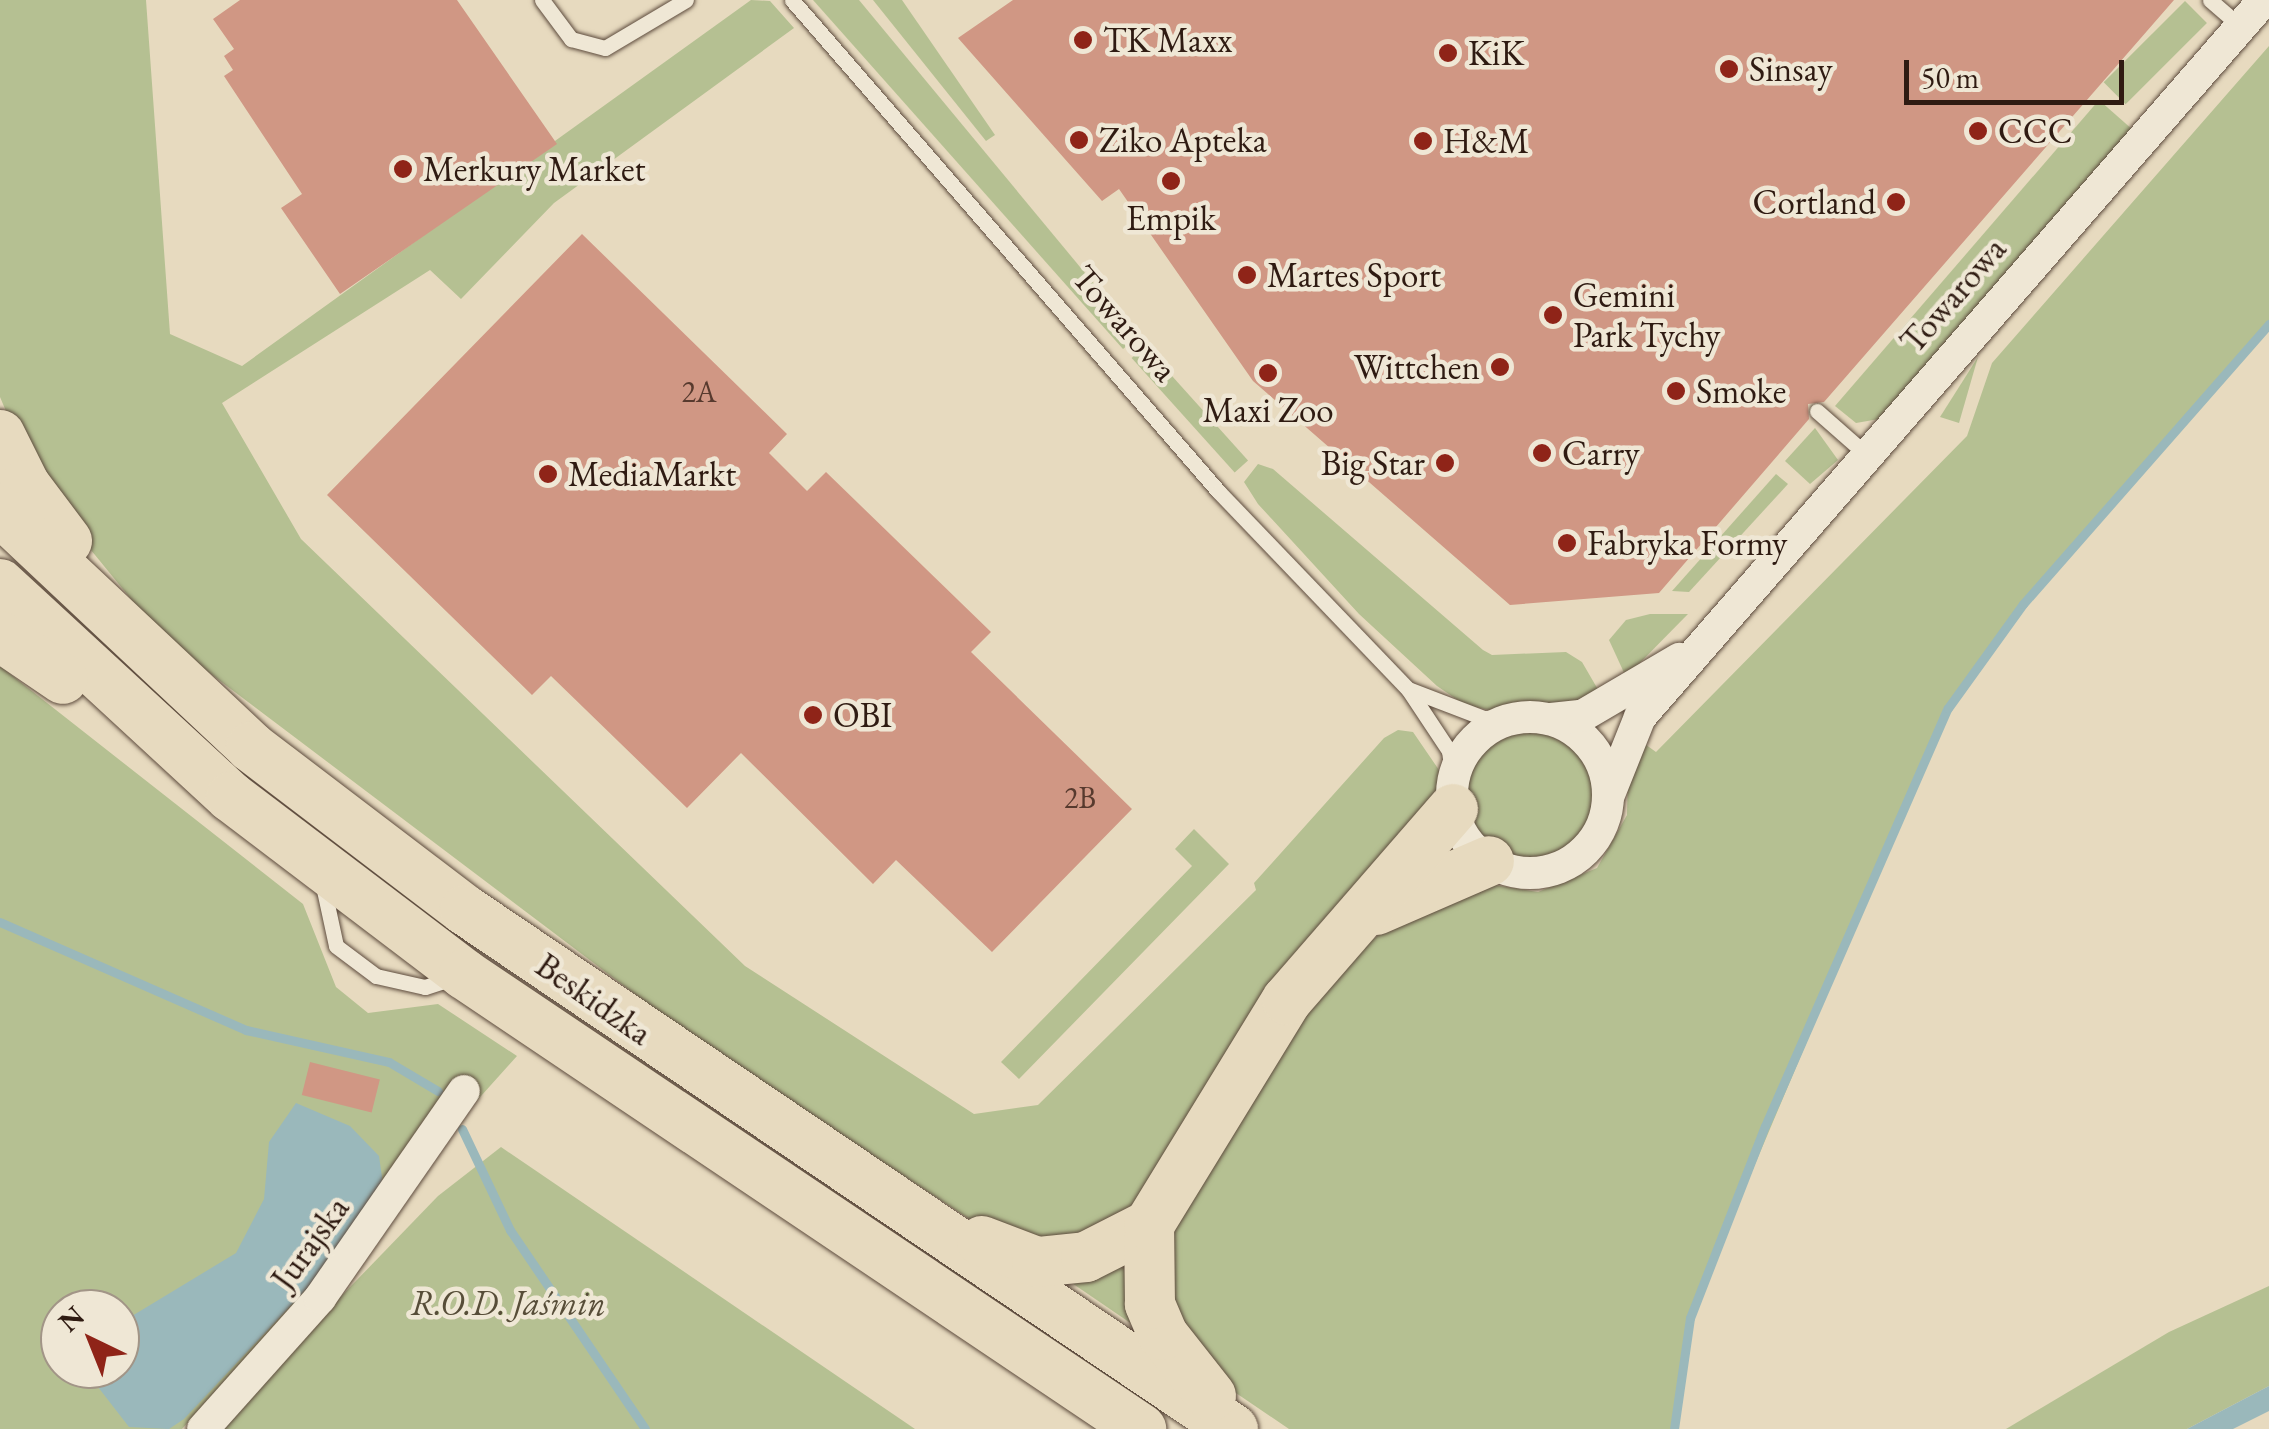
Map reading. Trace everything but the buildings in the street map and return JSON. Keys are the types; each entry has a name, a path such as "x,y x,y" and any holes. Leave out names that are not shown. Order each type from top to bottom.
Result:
{"main road":[{"path":"0,434 25,485 145,652"},
{"name":"Beskidzka","path":"0,510 145,652 251,747 465,910 1233,1429"},
{"name":"Beskidzka","path":"0,584 232,797 464,974 1141,1429"},
{"path":"0,636 232,797"},
{"path":"1241,1429 1163,1335 1150,1304 1150,1225 1268,1028 1358,919 1453,794"},
{"path":"1358,919 1490,861"},
{"path":"914,1217 1036,1262 1086,1257 1150,1225"}],"street":[{"name":"Towarowa","path":"1608,797 1634,726 2264,0"},
{"name":"Towarowa","path":"1539,718 1582,716 1704,644"},
{"path":"1539,718 1594,748 1608,797 1604,823 1571,862 1526,874 1490,861 1460,830 1453,794 1478,736 1539,718"},
{"name":"Jurajska","path":"203,1429 310,1312 464,1091"}],"lane":[{"path":"542,0 571,39 605,48 686,0"},
{"name":"Towarowa","path":"792,0 1219,492 1408,690 1449,751 1453,794"},
{"path":"2210,0 2240,26"},
{"path":"1816,411 1868,456"},
{"name":"Towarowa","path":"1408,690 1484,718 1539,718"}],"green space":[{"path":"0,0 146,0 170,334 242,366 751,0 770,1 794,28 554,203 461,299 430,270 222,403 301,539 745,966 974,1114 1038,1105 1256,890 1254,883 1384,738 1398,730 1413,732 1439,770 1438,801 1134,1217 1072,1251 980,1226 689,1035 162,637 37,484 0,397"},
{"path":"813,0 859,0 1138,337 1123,349"},
{"path":"873,0 902,0 995,135 986,141"},
{"path":"2185,1 2207,23 2126,104 2104,82"},
{"path":"2269,46 2269,320 2023,604 1948,708 1690,1318 1674,1429 1289,1429 1205,1372 1161,1291 1166,1240 1281,1035 1366,945 1413,908 1475,882 1538,892 1597,868 1627,815 1628,771 1642,742 1656,752 1967,436 1992,363"},
{"path":"2099,100 2133,130 1879,419 1856,423 1835,406"},
{"path":"1145,346 1248,460 1235,472 1132,358"},
{"path":"1978,357 1959,423 1940,417"},
{"path":"1815,428 1838,460 1810,484 1785,461"},
{"path":"1258,464 1273,469 1483,650 1492,655 1566,652 1582,662 1600,693 1567,706 1489,710 1465,705 1437,686 1359,614 1258,504 1244,482"},
{"path":"1776,474 1788,484 1689,592 1672,591"},
{"path":"1650,614 1688,614 1626,677 1609,640 1626,620"},
{"path":"0,666 303,904 336,987 368,1013 438,1004 517,1056 182,1429 0,1429"},
{"path":"1532,731 1557,736 1578,750 1592,771 1597,796 1592,821 1578,842 1557,856 1532,861 1507,856 1486,842 1472,821 1467,796 1472,771 1486,750 1507,736"},
{"path":"1194,829 1229,864 1019,1079 1001,1062 1192,866 1175,849"},
{"name":"R.O.D. Jaśmin","path":"501,1147 915,1429 213,1429 438,1196"},
{"path":"1138,1248 1145,1333 1066,1279"},
{"path":"2269,1286 2269,1386 2187,1429 2006,1429 2169,1332"}],"water":[{"path":"296,1103 350,1126 379,1156 383,1184 314,1281 184,1419 169,1429 129,1427 100,1389 140,1389 140,1311 236,1253 264,1199 269,1142"},
{"path":"2269,1386 2269,1411 2233,1429 2187,1429"}],"waterway":[{"path":"1674,1429 1690,1318 1765,1126 1948,708 2023,604 2269,324"},
{"path":"0,922 246,1030 389,1062 438,1091"},
{"path":"462,1129 510,1230 645,1429"}],"place":[{"name":"TK Maxx","path":"1083,40"},
{"name":"KiK","path":"1448,53"},
{"name":"Sinsay","path":"1729,69"},
{"name":"CCC","path":"1978,131"},
{"name":"Ziko Apteka","path":"1079,140"},
{"name":"H&M","path":"1423,141"},
{"name":"Merkury Market","path":"403,169"},
{"name":"Empik","path":"1171,181"},
{"name":"Cortland","path":"1896,202"},
{"name":"Martes Sport","path":"1247,275"},
{"name":"Gemini Park Tychy","path":"1553,315"},
{"name":"Wittchen","path":"1500,367"},
{"name":"Maxi Zoo","path":"1268,373"},
{"name":"Smoke","path":"1676,391"},
{"name":"Carry","path":"1542,453"},
{"name":"Big Star","path":"1445,463"},
{"name":"MediaMarkt","path":"548,474"},
{"name":"Fabryka Formy","path":"1567,543"},
{"name":"OBI","path":"813,715"}]}
